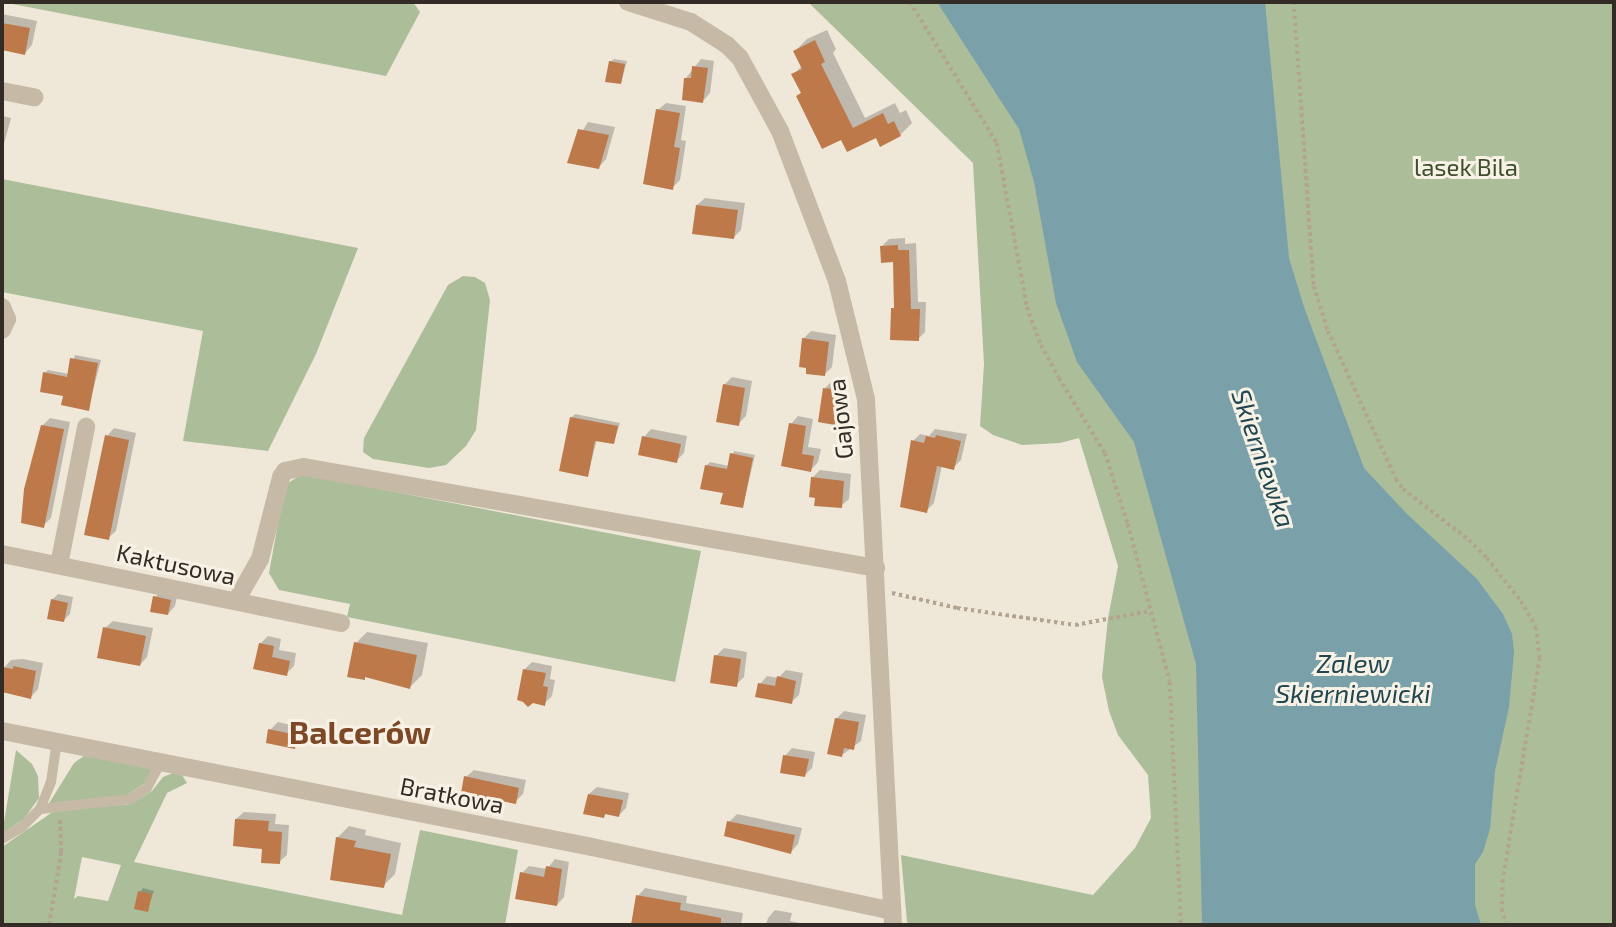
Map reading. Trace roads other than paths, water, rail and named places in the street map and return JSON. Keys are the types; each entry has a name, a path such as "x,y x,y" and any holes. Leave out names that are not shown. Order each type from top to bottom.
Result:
{"street":[{"name":"Gajowa","path":"628,2 691,22 727,45 740,58 780,131 837,281 864,386 876,568 892,918"},
{"path":"2,91 34,97"},
{"path":"2,307 7,319 2,330"},
{"path":"59,565 86,427"},
{"path":"236,601 260,559 281,477 293,467 876,568"},
{"name":"Kaktusowa","path":"2,554 341,623"},
{"name":"Bratkowa","path":"2,731 868,903 892,918"}],"lane":[{"path":"2,839 22,827 40,808 51,782 57,741"},
{"path":"40,808 117,803 138,796 154,779 161,762"}],"water":[{"name":"Zalew Skierniewicki","path":"937,2 1265,2 1289,258 1304,307 1364,468 1406,513 1476,578 1503,614 1512,634 1514,652 1509,707 1495,771 1490,829 1483,852 1475,864 1475,905 1481,925 1202,925 1196,664 1134,442 1077,362 1056,303 1034,182 1019,129"}],"district":[{"name":"Balcerów","path":"360,731"}],"park label":[{"name":"lasek Bila","path":"1466,167"}],"water label":[{"name":"Skierniewka","path":"1264,458"}]}
